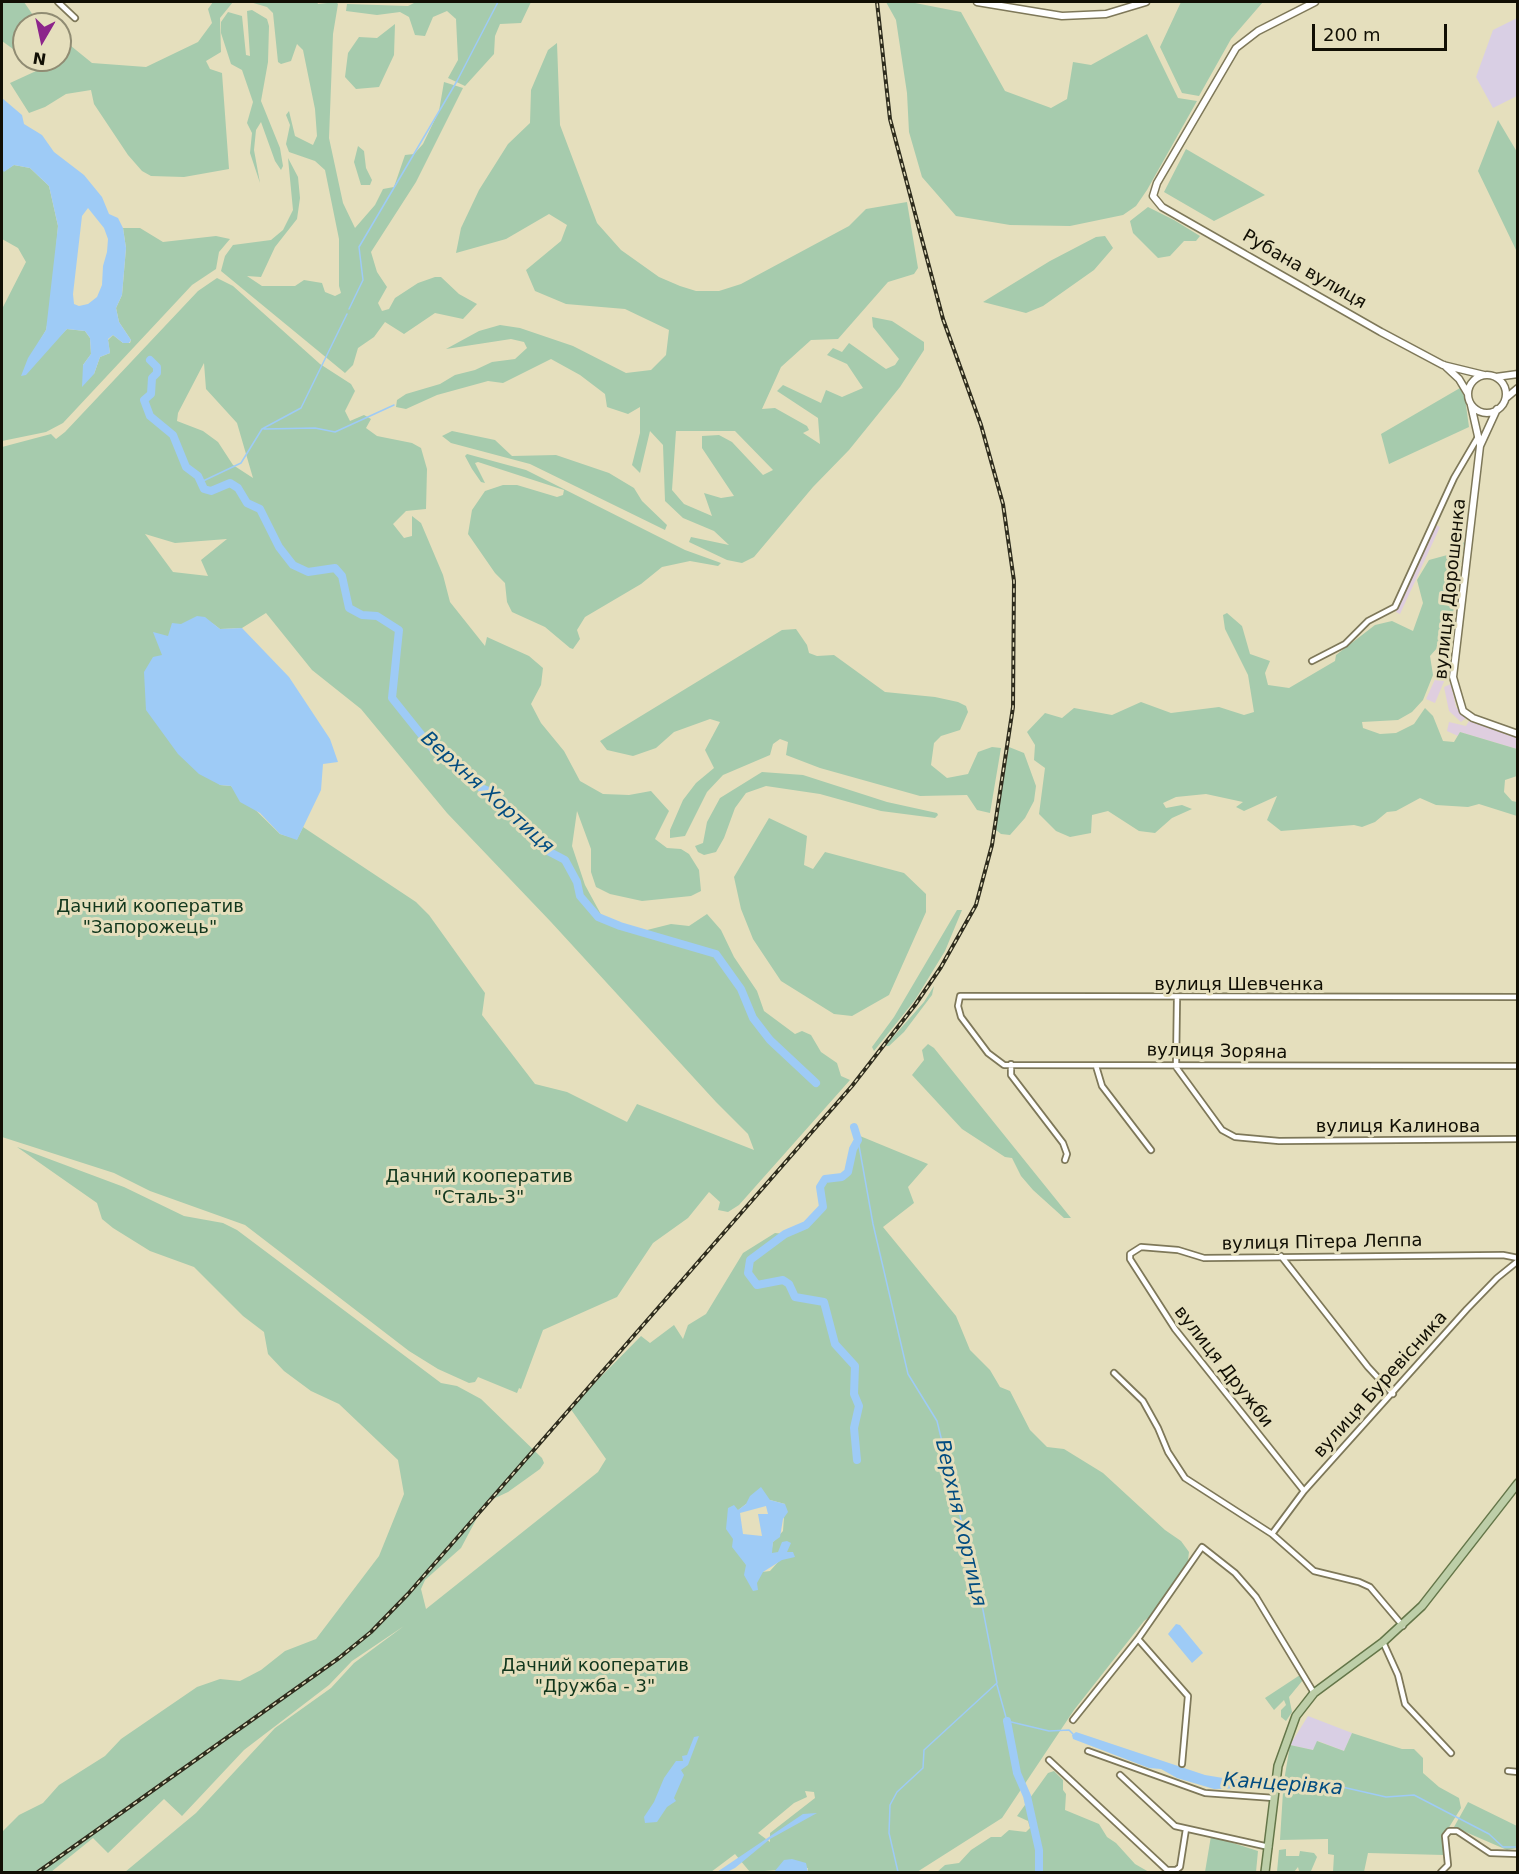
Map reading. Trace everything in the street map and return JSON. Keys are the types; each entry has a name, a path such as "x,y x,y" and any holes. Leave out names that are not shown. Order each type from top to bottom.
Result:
{"main road":[{"path":"1265,1872 1278,1766 1296,1716 1314,1693 1403,1626 1445,1579 1518,1484"}],"street":[{"path":"58,2 75,18"},
{"path":"977,2 1062,16 1106,14 1146,2"},
{"name":"Рубана вулиця","path":"1315,2 1258,31 1236,48 1157,183 1153,196 1162,207 1443,365 1459,379 1468,395"},
{"name":"Рубана вулиця","path":"1443,365 1484,375"},
{"path":"1518,374 1495,377 1484,375 1473,380 1468,395 1470,402 1482,412 1497,409 1518,388"},
{"path":"1495,377 1504,386 1505,399"},
{"name":"вулиця Дорошенка","path":"1470,402 1480,446"},
{"name":"вулиця Дорошенка","path":"1497,409 1480,446 1454,677 1463,711 1473,718 1518,734"},
{"path":"1311,662 1345,644 1368,621 1395,607 1454,478 1478,437"},
{"name":"вулиця Шевченка","path":"960,996 1518,997"},
{"name":"вулиця Зоряна","path":"960,996 958,1006 961,1017 997,1062 1011,1064 1518,1066"},
{"path":"1176,1064 1177,998"},
{"path":"1011,1064 1011,1075 1063,1143 1067,1154 1065,1160"},
{"name":"вулиця Калинова","path":"1176,1064 1178,1071 1222,1130 1245,1139 1279,1141 1518,1139"},
{"path":"1095,1066 1102,1086 1151,1150"},
{"name":"вулиця Пітера Леппа","path":"1130,1254 1141,1247 1178,1250 1204,1258 1503,1255 1518,1260"},
{"name":"вулиця Дружби","path":"1130,1254 1130,1259 1175,1329 1304,1491"},
{"path":"1281,1256 1368,1367 1393,1394"},
{"name":"вулиця Буревісника","path":"1272,1534 1304,1491 1467,1309 1518,1260"},
{"path":"1114,1373 1137,1394 1149,1410 1181,1474 1272,1534 1314,1571 1370,1587 1403,1626"},
{"path":"1073,1720 1138,1639 1202,1547 1235,1573 1256,1597 1314,1693"},
{"path":"1138,1639 1188,1696 1182,1764"},
{"path":"1383,1642 1398,1675 1405,1704 1451,1753"},
{"path":"1089,1751 1204,1793 1274,1798"},
{"path":"1049,1760 1162,1868 1170,1871 1180,1867 1186,1829"},
{"path":"1508,1771 1518,1772"},
{"path":"1120,1775 1171,1824 1269,1847"},
{"path":"1441,1872 1448,1865 1445,1836 1449,1831 1457,1831 1490,1853 1518,1854"}],"shaded area":[{"path":"1517,18 1517,96 1493,108 1476,77 1493,30"},
{"path":"1436,525 1440,527 1400,614 1396,612"},
{"path":"1439,655 1449,655 1448,672 1435,703 1426,699 1437,675"},
{"path":"1451,684 1456,707 1466,718 1461,722 1449,711 1444,687"},
{"path":"1469,721 1517,738 1517,749 1460,732 1458,736 1447,731 1449,722 1466,726"},
{"path":"1308,1716 1352,1733 1344,1751 1318,1741 1313,1750 1290,1745"}],"green space":[{"path":"2,2 24,2 31,12 12,12 12,48 2,41"},
{"path":"213,2 233,2 220,18 221,52 206,61 210,69 222,73 229,169 184,177 151,176 142,171 128,155 94,104 91,90 66,94 45,107 29,113 10,83 34,72 72,72 72,47 92,63 146,67 198,42 212,23 208,9"},
{"path":"250,2 317,2 318,4 336,2 338,4 333,34 329,138 343,203 355,228 375,205 383,189 394,187 405,155 414,154 423,144 439,111 444,82 463,88 416,182 371,252 377,272 387,287 378,303 382,311 389,309 395,298 418,283 435,277 441,277 459,294 477,304 463,319 435,313 404,334 385,322 374,337 358,348 353,365 345,373 221,271 225,256 233,245 271,240 283,230 293,210 288,158 298,177 300,198 297,219 275,247 261,277 247,276 262,286 295,286 304,280 322,283 325,292 335,296 341,293 339,239 325,170 315,161 289,152 286,144 290,125 286,115 289,111 295,136 313,145 317,136 315,109 303,50 297,44 291,61 281,64 278,62 273,13 267,7"},
{"path":"416,2 531,2 521,23 500,24 495,36 494,54 465,86 448,78 458,60 456,19 447,11 433,17 425,36 415,35 409,17 400,12 377,15 346,11 347,4 408,6"},
{"path":"886,2 910,2 961,12 1005,91 1051,108 1067,99 1073,62 1091,65 1147,34 1178,98 1197,101 1147,190 1136,206 1123,215 1070,226 1010,225 956,216 922,177 909,132 907,93 896,20"},
{"path":"1181,2 1263,2 1231,39 1199,96 1182,93 1160,47"},
{"path":"252,10 267,19 269,26 268,62 261,101 280,148 283,166 281,170 275,161 261,122 256,130 254,150 260,183 250,153 252,133 247,123 253,102 242,70 231,64 221,33 221,22 228,12 242,16 246,55 250,56 247,11"},
{"path":"395,24 394,55 379,87 356,89 345,77 348,53 359,37 377,38"},
{"path":"557,43 560,125 597,223 621,250 659,277 680,286 696,291 719,291 741,284 849,226 866,209 907,202 918,268 914,274 888,282 838,339 811,340 781,367 762,409 775,408 807,426 809,430 803,433 820,444 818,418 777,391 783,385 821,403 826,390 842,397 863,388 847,364 827,355 833,348 842,352 849,343 886,369 895,365 899,359 873,327 872,317 892,321 924,342 924,350 900,387 849,450 813,487 754,557 742,563 727,560 689,542 691,537 729,545 714,531 683,518 665,501 663,445 650,431 640,473 632,465 640,433 640,407 628,414 607,407 605,394 580,375 551,359 503,383 488,381 437,395 406,409 396,407 397,400 406,394 440,384 455,375 475,370 492,362 515,359 527,348 524,342 511,339 446,349 479,331 500,325 520,328 573,346 626,373 651,370 666,355 669,330 625,309 566,304 535,291 526,270 561,241 567,225 549,214 506,239 456,253 461,228 479,190 508,144 530,123 531,90 548,50","holes":["676,431 735,431 773,470 763,475 732,442 719,435 702,436 702,448 734,496 721,498 704,493 712,516 684,504 672,490"]},
{"path":"1498,120 1517,152 1517,252 1478,171"},
{"path":"358,146 364,151 366,168 372,180 370,185 361,185 354,162"},
{"path":"1186,149 1265,195 1214,221 1164,192"},
{"path":"14,165 30,168 49,186 58,226 51,307 46,330 38,344 53,342 67,329 85,331 90,338 91,354 83,365 94,374 100,357 110,353 108,340 113,335 123,343 130,343 131,340 119,322 116,308 122,295 126,248 123,228 140,228 163,242 216,236 230,239 219,252 216,269 192,285 63,423 46,432 2,441 2,309 26,262 18,248 2,239 2,169 4,171"},
{"path":"1148,207 1200,236 1196,241 1184,241 1170,256 1158,258 1133,233 1130,221"},
{"path":"1105,236 1113,248 1094,270 1043,306 1026,313 983,302 1050,261 1096,237"},
{"path":"217,278 233,286 320,364 351,384 355,391 345,411 350,421 364,415 371,419 366,428 377,436 412,443 421,448 427,469 426,509 406,511 393,524 404,538 412,536 412,516 421,523 443,575 450,602 485,646 487,637 529,656 543,668 541,685 531,704 541,723 564,751 580,781 603,794 629,795 651,791 669,811 655,839 667,848 681,849 689,854 699,870 701,891 691,896 642,901 610,894 596,887 591,872 591,849 577,811 572,846 585,885 604,920 631,930 643,931 671,924 689,926 707,914 721,930 734,957 757,991 764,1011 795,1034 802,1031 811,1035 821,1052 837,1063 841,1076 850,1080 739,1205 728,1212 718,1210 720,1202 709,1192 688,1218 653,1243 617,1297 543,1330 521,1389 519,1388 517,1393 478,1377 475,1382 469,1383 438,1369 409,1351 245,1225 150,1191 114,1173 2,1137 2,447 51,434 56,439 65,432 198,291","holes":["204,363 206,389 237,423 253,478 233,465 218,442 203,431 177,421 178,413","145,534 175,543 227,539 201,560 208,576 173,572","266,613 312,670 361,709 447,813 748,1134 754,1150 637,1104 627,1122 567,1092 535,1084 482,1015 485,993 429,915 416,902 303,827 297,839 280,834 231,786 220,785 162,655 212,623 220,629 242,628"]},
{"path":"1460,388 1465,398 1469,427 1389,464 1381,434"},
{"path":"452,431 495,440 512,456 556,455 609,473 634,488 642,501 667,525 665,530 530,464 451,443 442,436"},
{"path":"467,454 526,470 685,550 721,563 718,566 690,561 662,567 641,584 585,617 577,630 580,639 573,649 570,648 545,627 512,612 507,602 505,583 495,573 468,534 472,510 485,491 503,485 517,485 557,497 563,495 564,490 478,462 475,463 485,483 481,482 465,456"},
{"path":"1464,542 1451,626 1445,639 1430,656 1433,675 1423,700 1412,712 1398,720 1362,722 1363,728 1380,734 1396,733 1414,724 1425,708 1433,716 1443,741 1454,742 1460,732 1517,749 1517,776 1505,780 1504,792 1512,801 1517,802 1517,816 1479,804 1468,807 1436,805 1420,798 1396,811 1387,812 1375,822 1362,827 1354,825 1281,831 1267,820 1277,796 1244,811 1236,807 1243,802 1206,794 1176,797 1163,803 1166,808 1182,805 1192,809 1172,818 1155,833 1139,831 1108,811 1092,815 1091,833 1070,837 1056,831 1039,814 1045,768 1034,760 1035,745 1027,732 1045,713 1062,718 1074,708 1112,715 1141,702 1171,713 1219,707 1244,715 1254,712 1248,675 1225,629 1223,615 1227,613 1242,626 1250,654 1270,661 1265,673 1268,685 1289,688 1335,661 1336,655 1375,625 1392,621 1413,631 1423,603 1417,580 1429,560 1451,554"},
{"path":"796,629 807,645 809,653 817,656 834,655 885,692 935,697 966,706 968,712 960,730 941,736 934,743 931,765 947,778 968,774 978,752 992,747 1001,748 990,813 977,810 967,795 920,796 820,768 786,755 788,742 780,739 773,744 770,755 723,775 707,792 685,836 670,838 670,830 683,800 696,783 714,768 705,750 720,722 710,719 674,732 656,748 633,756 607,750 600,741 782,630"},
{"path":"1009,747 1024,753 1036,786 1034,801 1025,818 1010,835 1001,834 995,829"},
{"path":"762,772 803,775 887,802 938,815 935,818 881,811 820,794 766,786 746,793 735,808 716,852 704,855 698,852 695,846 703,843 707,822 720,798"},
{"path":"769,818 807,836 804,865 813,869 825,852 904,873 926,894 926,912 889,995 852,1016 834,1014 781,981 753,939 741,909 734,877"},
{"path":"957,910 962,910 945,951 915,1000 874,1051 872,1047 894,1017"},
{"path":"934,986 932,995 904,1032 889,1046 885,1046 924,1002"},
{"path":"928,1044 934,1048 1071,1218 1064,1218 1033,1190 1021,1176 1012,1158 1005,1157 962,1129 912,1075 924,1060 922,1050"},
{"name":"Дачний кооператив \"Дружба - 3\"","path":"860,1136 928,1164 908,1187 914,1203 883,1227 956,1316 970,1350 990,1370 1000,1387 1010,1391 1030,1430 1047,1447 1064,1449 1103,1473 1165,1530 1181,1541 1189,1552 1187,1569 1156,1612 1144,1621 1074,1710 1002,1818 917,1872 808,1872 808,1868 750,1872 735,1854 711,1872 125,1872 196,1813 275,1728 331,1688 354,1663 404,1626 352,1661 329,1685 244,1750 182,1816 164,1799 108,1853 93,1838 51,1872 2,1872 2,1832 19,1815 43,1803 59,1785 105,1756 121,1739 197,1687 220,1679 240,1681 261,1670 285,1651 316,1639 379,1556 404,1494 398,1460 339,1404 311,1391 284,1371 268,1354 264,1332 243,1316 194,1267 150,1251 113,1228 102,1219 97,1203 17,1147 124,1187 184,1216 223,1223 237,1230 441,1383 457,1386 481,1399 542,1458 544,1463 540,1469 508,1492 493,1499 478,1516 461,1548 425,1580 421,1589 426,1609 598,1472 606,1459 570,1408 641,1336 650,1343 674,1325 683,1339 688,1325 706,1314 743,1253 775,1233 785,1234 806,1225 822,1207 820,1187 825,1179 842,1177 848,1172 853,1149 859,1144","holes":["770,1500 785,1504 783,1531 773,1542 771,1554 787,1552 770,1571 762,1572 746,1565 737,1511 746,1504","805,1791 814,1792 815,1798 770,1833 770,1842 758,1833 794,1803 807,1797"]},
{"path":"1300,1675 1303,1680 1289,1697 1292,1712 1286,1721 1281,1717 1281,1710 1286,1705 1284,1700 1274,1710 1265,1698"},
{"path":"1352,1733 1402,1749 1414,1749 1423,1758 1423,1773 1439,1787 1459,1798 1461,1808 1443,1837 1444,1855 1368,1853 1364,1872 1333,1872 1334,1855 1328,1854 1328,1839 1280,1840 1283,1792 1315,1785 1311,1781 1284,1781 1290,1745 1313,1750 1317,1741 1344,1751"},
{"path":"1054,1771 1063,1780 1063,1790 1066,1794 1065,1810 1099,1824 1107,1837 1116,1843 1135,1864 1149,1872 937,1872 945,1865 959,1863 971,1850 991,1837 1001,1837 1009,1830 1026,1832 1030,1828 1028,1821 1017,1816 1048,1773"},
{"path":"1468,1802 1517,1826 1517,1848 1507,1850 1454,1827"},
{"path":"1211,1836 1258,1851 1256,1872 1205,1872"},
{"path":"1286,1849 1286,1856 1299,1856 1300,1851 1314,1853 1317,1857 1311,1871 1299,1871 1298,1867 1294,1872 1277,1872 1279,1850"}],"water":[{"path":"2,98 22,115 24,124 42,135 54,152 84,175 102,197 109,214 118,218 123,228 126,248 122,295 116,308 119,322 131,340 129,343 123,343 113,335 108,339 110,353 100,357 94,374 82,387 83,365 91,354 90,338 85,331 67,329 26,375 21,376 28,358 46,330 58,226 49,186 30,168 14,165 4,172 2,169","holes":["88,208 104,228 108,239 102,285 97,297 88,304 79,306 74,304 73,294 82,216"]},
{"path":"197,616 205,617 220,629 242,628 289,677 330,739 338,762 323,764 321,790 297,840 280,834 260,813 240,802 231,786 220,785 199,774 178,754 146,710 144,672 153,657 162,655 153,632 168,636 172,623 181,624"},
{"path":"761,1487 770,1500 785,1504 788,1512 783,1519 780,1537 773,1542 772,1553 778,1552 782,1542 787,1541 791,1543 787,1552 793,1552 795,1557 782,1560 763,1572 757,1583 758,1590 753,1591 744,1575 746,1565 732,1547 733,1539 726,1529 728,1508 734,1505 738,1510 746,1504 750,1496","holes":["766,1506 768,1514 758,1514 762,1536 743,1534 740,1513"]},
{"path":"1176,1624 1180,1625 1203,1653 1192,1663 1168,1634"},
{"path":"1076,1732 1205,1775 1229,1779 1265,1780 1264,1790 1214,1789 1177,1778 1161,1769 1149,1768 1073,1739 1072,1735"},
{"path":"699,1736 688,1765 681,1770 684,1775 674,1798 676,1801 667,1807 657,1822 645,1823 644,1817 654,1802 664,1778 676,1761 683,1761 682,1756 687,1755 694,1737"},
{"path":"817,1813 770,1839 735,1868 727,1872 717,1872 803,1814"},
{"path":"792,1859 806,1863 808,1872 774,1872 784,1860"}],"waterway":[{"path":"349,309 363,280 359,247 457,81 498,2"},
{"path":"201,482 241,463 262,429 301,408 347,314"},
{"name":"Верхня Хортиця","path":"150,360 157,367 157,373 152,378 151,394 144,400 150,416 173,435 186,467 198,476 204,489 211,491 230,483 238,488 247,503 260,509 279,547 293,565 308,572 335,568 342,576 349,608 362,615 377,616 399,630 392,698 432,748 444,753 454,764 469,773 481,788 496,794 546,850 565,860 577,882 580,896 598,917 620,926 716,954 741,989 753,1018 770,1040 816,1083"},
{"path":"264,429 315,428 335,432 394,405"},
{"name":"Верхня Хортиця","path":"854,1127 858,1140 853,1149 848,1172 842,1177 825,1179 820,1187 823,1207 806,1225 785,1234 750,1260 748,1273 757,1285 783,1280 789,1284 795,1297 824,1302 835,1344 855,1366 854,1394 859,1406 854,1428 857,1460"},
{"name":"Верхня Хортиця","path":"858,1140 873,1224 908,1374 937,1421 983,1610 997,1683 924,1750 923,1768 897,1792 890,1805 889,1833 898,1872"},
{"name":"Канцерівка","path":"997,1685 1007,1721 1049,1731 1069,1730 1073,1734"},
{"name":"Верхня Хортиця","path":"1007,1721 1017,1773 1027,1796 1039,1850 1039,1872"},
{"name":"Канцерівка","path":"1316,1784 1329,1784 1386,1797 1414,1795 1489,1834 1503,1847 1518,1847"}],"railway":[{"path":"38,1872 339,1658 371,1632 408,1594 852,1086 915,1005 941,967 976,905 992,845 1013,707 1014,581 1003,504 981,425 943,319 890,119 877,2"}],"park label":[{"name":"Дачний кооператив \"Запорожець\"","path":"150,917"},
{"name":"Дачний кооператив \"Сталь-3\"","path":"479,1187"}]}
